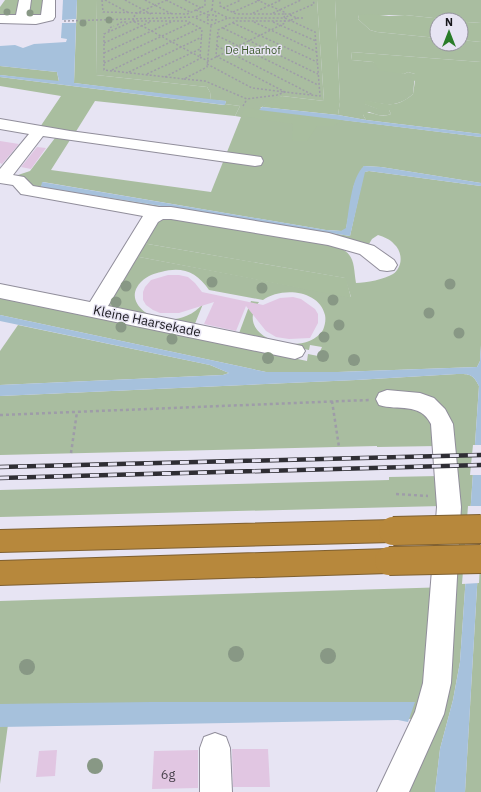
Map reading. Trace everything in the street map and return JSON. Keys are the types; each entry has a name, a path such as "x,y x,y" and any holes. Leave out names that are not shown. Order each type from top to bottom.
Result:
{"highway":[{"path":"0,541 481,529"},
{"path":"0,573 481,559"}],"street":[{"path":"22,19 24,0"},
{"path":"0,19 36,20 48,17 49,0"},
{"path":"0,124 39,131 255,161"},
{"path":"39,131 1,178 18,181 27,190 159,213 171,213 329,239 367,250 387,265"},
{"path":"95,310 151,218 159,213"},
{"name":"Kleine Haarsekade","path":"0,291 295,351"},
{"path":"387,400 413,399 423,402 431,407 438,415 442,424 449,507 437,683 429,714 393,792"},
{"path":"215,748 216,792"}],"path":[{"path":"132,14 104,0 102,12 132,14 187,14 205,6 205,0"},
{"path":"125,0 152,14"},
{"path":"145,0 173,14"},
{"path":"135,14 166,0 191,12"},
{"path":"185,0 201,8"},
{"path":"212,10 213,0"},
{"path":"220,0 220,6 236,14 291,14 297,18"},
{"path":"223,8 241,0"},
{"path":"208,62 216,56 285,23 284,12 259,0 233,12"},
{"path":"250,14 282,0"},
{"path":"270,14 301,0"},
{"path":"285,18 314,4 313,0"},
{"path":"196,10 208,15 216,15 228,10"},
{"path":"212,10 228,18"},
{"path":"60,21 195,17 212,10"},
{"path":"133,21 135,14"},
{"path":"207,20 208,15"},
{"path":"216,15 216,20"},
{"path":"195,17 211,25"},
{"path":"133,21 252,88 320,96 315,32 285,18 228,18 211,25"},
{"path":"216,56 218,30 233,22 292,21 297,18 304,18"},
{"path":"195,25 207,20 216,20 227,25"},
{"path":"200,58 202,29 187,21 133,21 104,34 104,70 205,82 247,99 277,95 285,92"},
{"path":"104,43 152,21"},
{"path":"104,53 173,21"},
{"path":"251,21 317,52"},
{"path":"272,21 316,41"},
{"path":"117,25 122,22 130,22"},
{"path":"233,22 317,62"},
{"path":"104,63 190,23"},
{"path":"184,79 207,67 211,25"},
{"path":"109,31 109,28 114,26"},
{"path":"222,27 318,74"},
{"path":"111,70 200,28"},
{"path":"218,36 319,85"},
{"path":"129,72 202,37"},
{"path":"217,46 314,96"},
{"path":"147,75 201,48"},
{"path":"216,56 285,92"},
{"path":"165,77 200,58"},
{"path":"243,106 247,99"},
{"path":"0,416 332,401 387,400"},
{"path":"332,401 339,447"},
{"path":"71,453 76,413"},
{"path":"396,494 431,497"}],"green space":[{"path":"5,0 20,0 17,16 0,17 0,7"},
{"path":"28,0 45,0 44,13 31,16 26,13"},
{"path":"77,0 97,0 96,75 207,87 210,92 211,100 74,83"},
{"name":"De Haarhof","path":"97,0 317,0 324,101 282,96 260,108 481,137 481,183 381,167 364,166 354,185 346,229 342,231 326,230 43,182 41,187 350,236 364,172 369,171 481,186 481,345 480,361 477,367 338,372 266,372 0,315 0,296 307,361 308,354 318,356 322,347 310,345 309,350 238,336 251,301 259,302 253,315 255,326 262,335 273,341 287,344 301,343 314,339 323,330 325,315 321,306 307,295 289,292 279,293 263,300 209,290 199,279 188,272 182,270 169,270 156,273 144,279 137,287 135,300 138,305 148,314 162,319 184,317 194,312 203,304 194,326 103,307 134,256 351,297 345,278 142,243 158,220 168,218 335,246 347,252 350,256 354,265 356,283 390,276 396,271 400,264 401,259 397,247 389,239 378,235 372,239 369,244 330,236 31,188 18,175 30,171 55,138 70,140 51,170 211,192 241,117 235,116 240,106 225,104 226,101 211,100 210,92 207,87 96,75"},
{"path":"317,0 335,0 340,102 338,115 262,107 271,100 282,96 324,101"},
{"path":"335,0 481,0 481,23 469,22 469,12 429,12 429,18 405,15 359,15 358,19 370,30 429,37 429,52 469,52 469,41 481,42 481,62 351,52 352,60 373,62 404,74 408,72 415,74 413,94 407,99 396,104 365,101 365,104 380,109 389,110 391,114 380,115 369,112 363,115 366,120 338,115 340,101"},
{"path":"359,15 405,15 429,18 429,37 370,30 358,19"},
{"path":"469,22 481,23 481,42 469,41"},
{"path":"351,52 481,62 481,134 366,120 363,115 364,113 383,116 391,114 389,110 380,110 364,104 365,100 396,104 407,99 413,94 415,81 409,78 415,74 408,72 404,74 380,71 373,62 352,60"},
{"path":"0,66 57,72 59,82 0,75"},
{"path":"0,77 240,106 235,116 95,101 75,133 40,127 61,96 0,86"},
{"path":"245,108 343,120 333,126 317,126 307,141 292,141 293,124 241,116"},
{"path":"142,243 346,278 351,298 134,256"},
{"path":"18,325 210,365 229,373 223,375 0,385 0,351"},
{"path":"465,374 473,377 479,386 460,662 453,700 440,749 435,792 400,792 434,719 9,717 0,784 0,601 449,587 454,504 446,423 436,407 429,401 413,395 385,395 387,403 415,404 427,409 434,420 437,446 377,446 0,455 0,396"},
{"path":"439,476 441,506 0,517 0,490 389,480 389,477"},
{"path":"481,519 481,792 465,792"}],"water":[{"path":"63,0 77,0 76,19 62,20"},
{"path":"62,23 76,23 74,83 226,101 225,105 0,77 0,75 59,81 57,72 0,66 0,46 15,45 23,48 34,44 66,42 67,39 61,38"},
{"path":"262,107 338,115 366,120 481,134 481,137 259,110"},
{"path":"364,166 381,167 481,183 481,186 369,171 365,172 350,236 41,187 42,182 326,230 341,231 346,228 353,186 356,178"},
{"path":"0,315 266,372 338,372 477,367 480,361 481,345 481,519 465,792 435,792 440,749 453,700 460,662 479,386 475,379 468,375 457,374 0,396 0,385 223,375 229,373 210,365 0,321"},
{"path":"151,702 415,702 408,722 398,720 0,727 0,704"}],"pier":[{"path":"473,445 481,445 481,475 470,475"},
{"path":"468,506 481,506 479,583 462,584"}],"building":[{"path":"0,141 19,144 2,164 0,163"},
{"path":"37,147 46,148 31,169 21,167"},
{"path":"168,275 188,277 202,292 263,305 280,298 293,297 301,299 315,309 318,314 318,323 310,338 289,339 276,337 266,331 246,306 236,331 204,324 214,302 179,313 160,313 146,305 143,300 143,292 151,280"},
{"path":"232,749 268,749 270,787 233,787"},
{"path":"57,750 55,776 36,777 39,751"},
{"path":"198,750 198,788 152,789 154,751"}],"railway":[{"path":"0,467 481,455"},
{"path":"0,478 481,465"}]}
